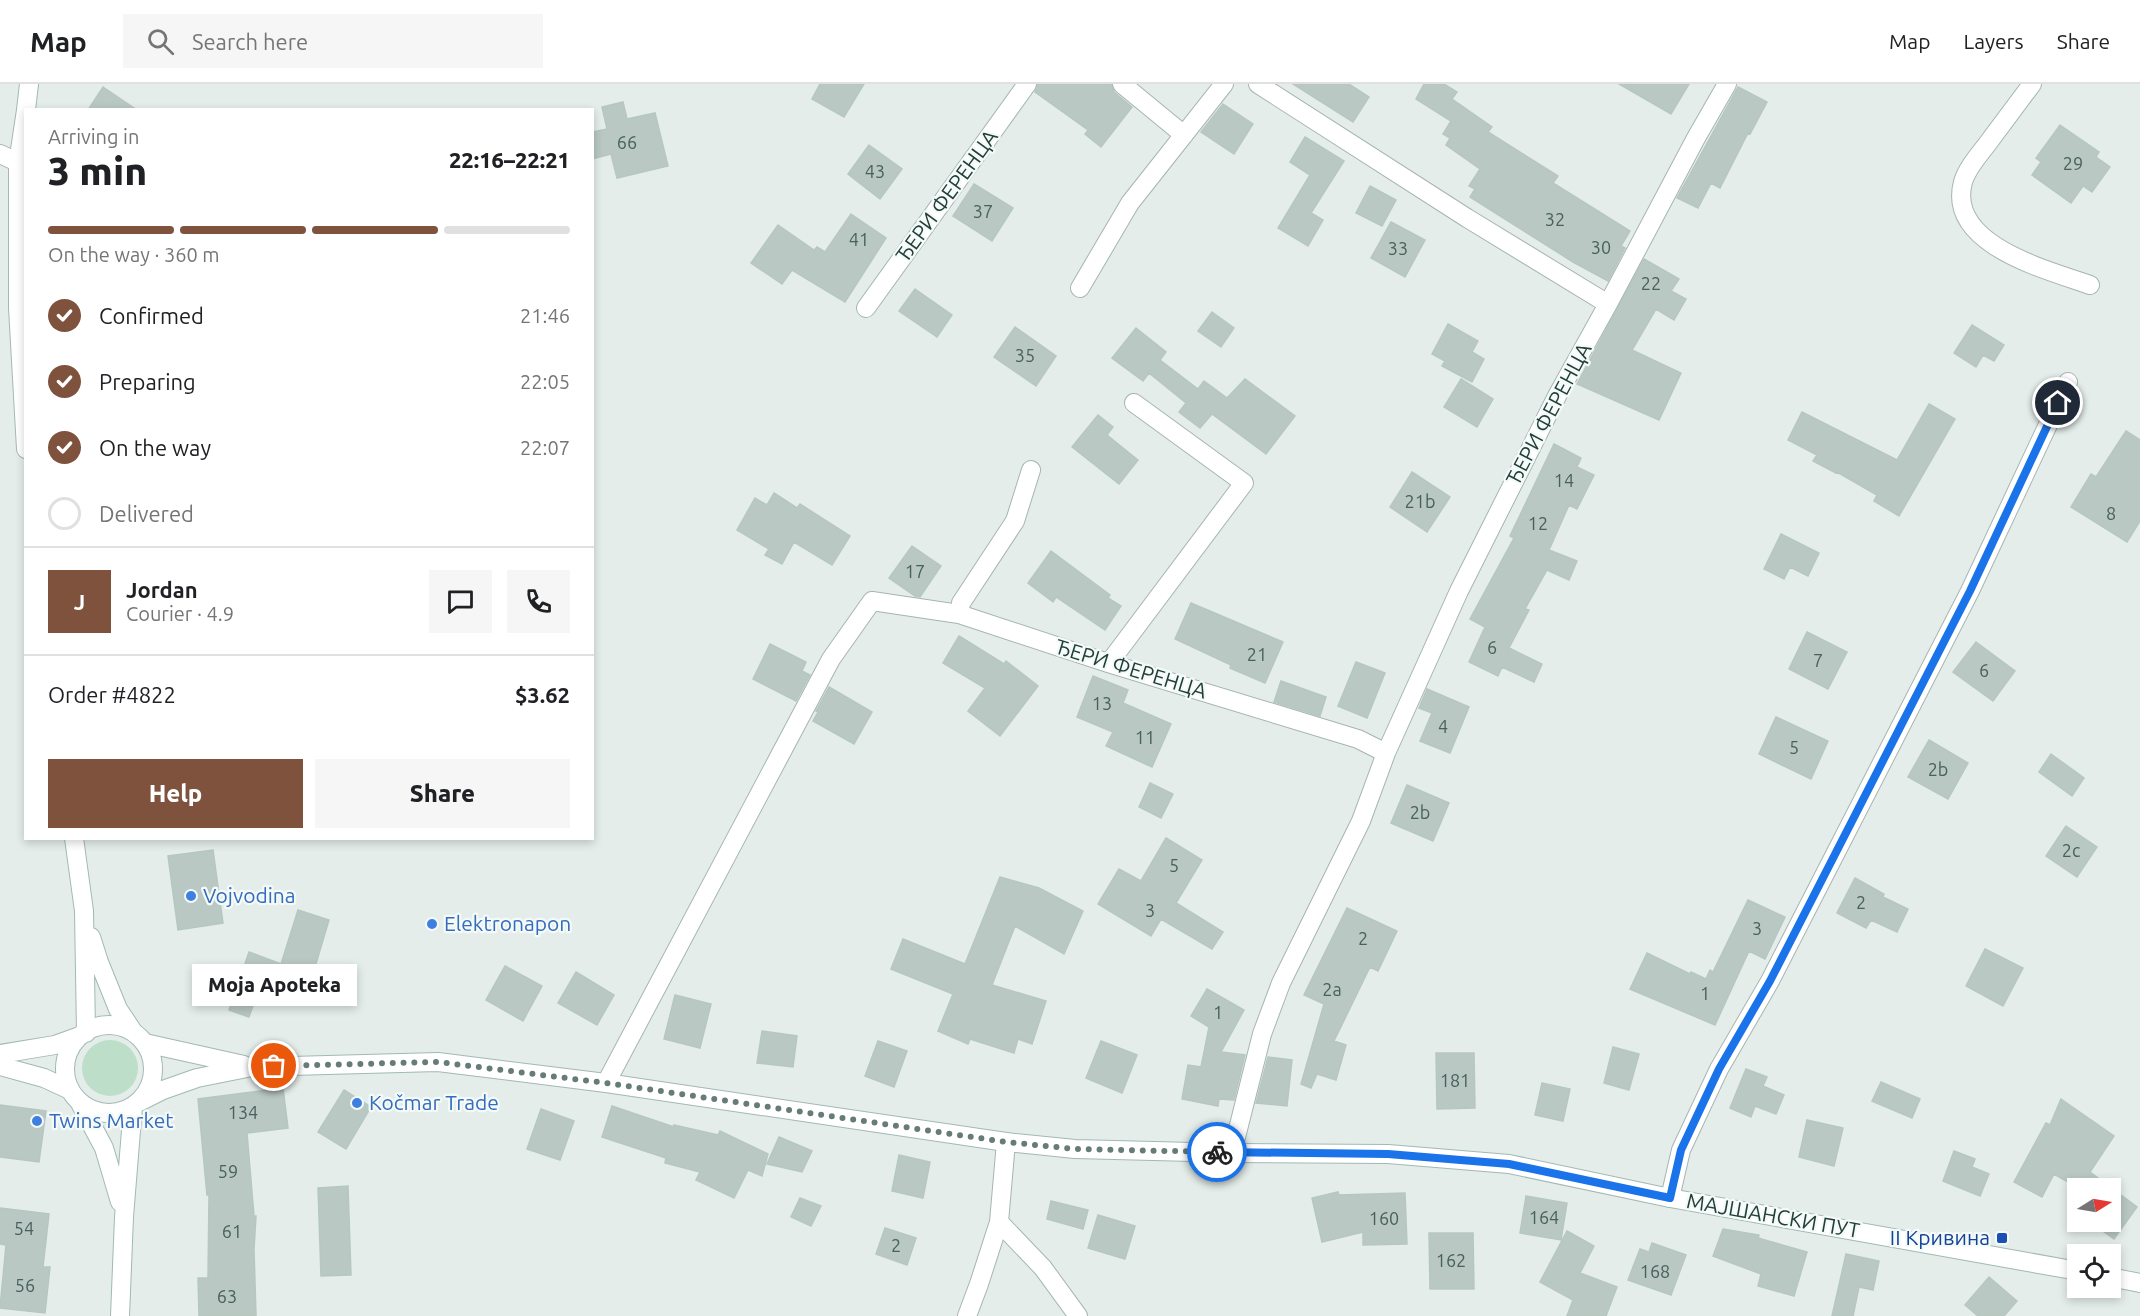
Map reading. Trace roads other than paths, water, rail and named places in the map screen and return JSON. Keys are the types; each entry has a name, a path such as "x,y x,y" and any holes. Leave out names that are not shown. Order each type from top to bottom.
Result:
{"street":[{"path":"26,108 29,84"},
{"name":"ЂЕРИ ФЕРЕНЦА","path":"866,308 1028,84"},
{"path":"1122,84 1184,135"},
{"path":"1080,288 1130,204 1224,84"},
{"path":"1257,84 1467,218 1608,304"},
{"name":"ЂЕРИ ФЕРЕНЦА","path":"1232,1153 1262,1034 1281,983 1361,821 1386,753 1459,591 1511,483 1558,394 1727,84"},
{"path":"2032,84 1973,163 1963,182 1962,200 1965,214 1982,238 2028,263 2090,285"},
{"path":"24,138 18,308 24,413"},
{"path":"0,154 22,165"},
{"path":"1670,1198 1681,1150 1719,1069 1770,981 1970,591 2068,382"},
{"path":"1109,663 1244,483 1134,403"},
{"path":"959,614 962,603 1015,521 1031,470"},
{"name":"ЂЕРИ ФЕРЕНЦА","path":"606,1083 831,659 873,602 959,614 1109,663 1358,739 1386,753"},
{"path":"74,840 84,911 83,1034 71,1047 66,1061 66,1076 104,1148 124,1217"},
{"path":"0,1066 44,1078 75,1095 91,1109 104,1113 116,1113 136,1104 147,1092 152,1080 151,1055 118,1009 99,962 84,911"},
{"path":"0,1054 55,1045 92,1028 107,1025 121,1027 140,1038"},
{"name":"МАЈШАНСКИ ПУТ","path":"140,1038 252,1067"},
{"name":"МАЈШАНСКИ ПУТ","path":"136,1104 163,1090 197,1078 252,1067 438,1062 606,1083 1006,1142 1075,1149 1388,1154 1509,1164 1670,1198 2067,1269"},
{"path":"120,1316 124,1217 136,1104"},
{"path":"967,1316 999,1222 1006,1142"},
{"path":"999,1222 1043,1268 1078,1316"},
{"path":"2121,1279 2140,1283"}],"place":[{"name":"Vojvodina","path":"191,896"},
{"name":"Elektronapon","path":"432,924"},
{"name":"Moja Apoteka","path":"274,1066"},
{"name":"Kočmar Trade","path":"357,1103"},
{"name":"Twins Market","path":"37,1121"},
{"name":"II Кривина","path":"2002,1238"}]}
